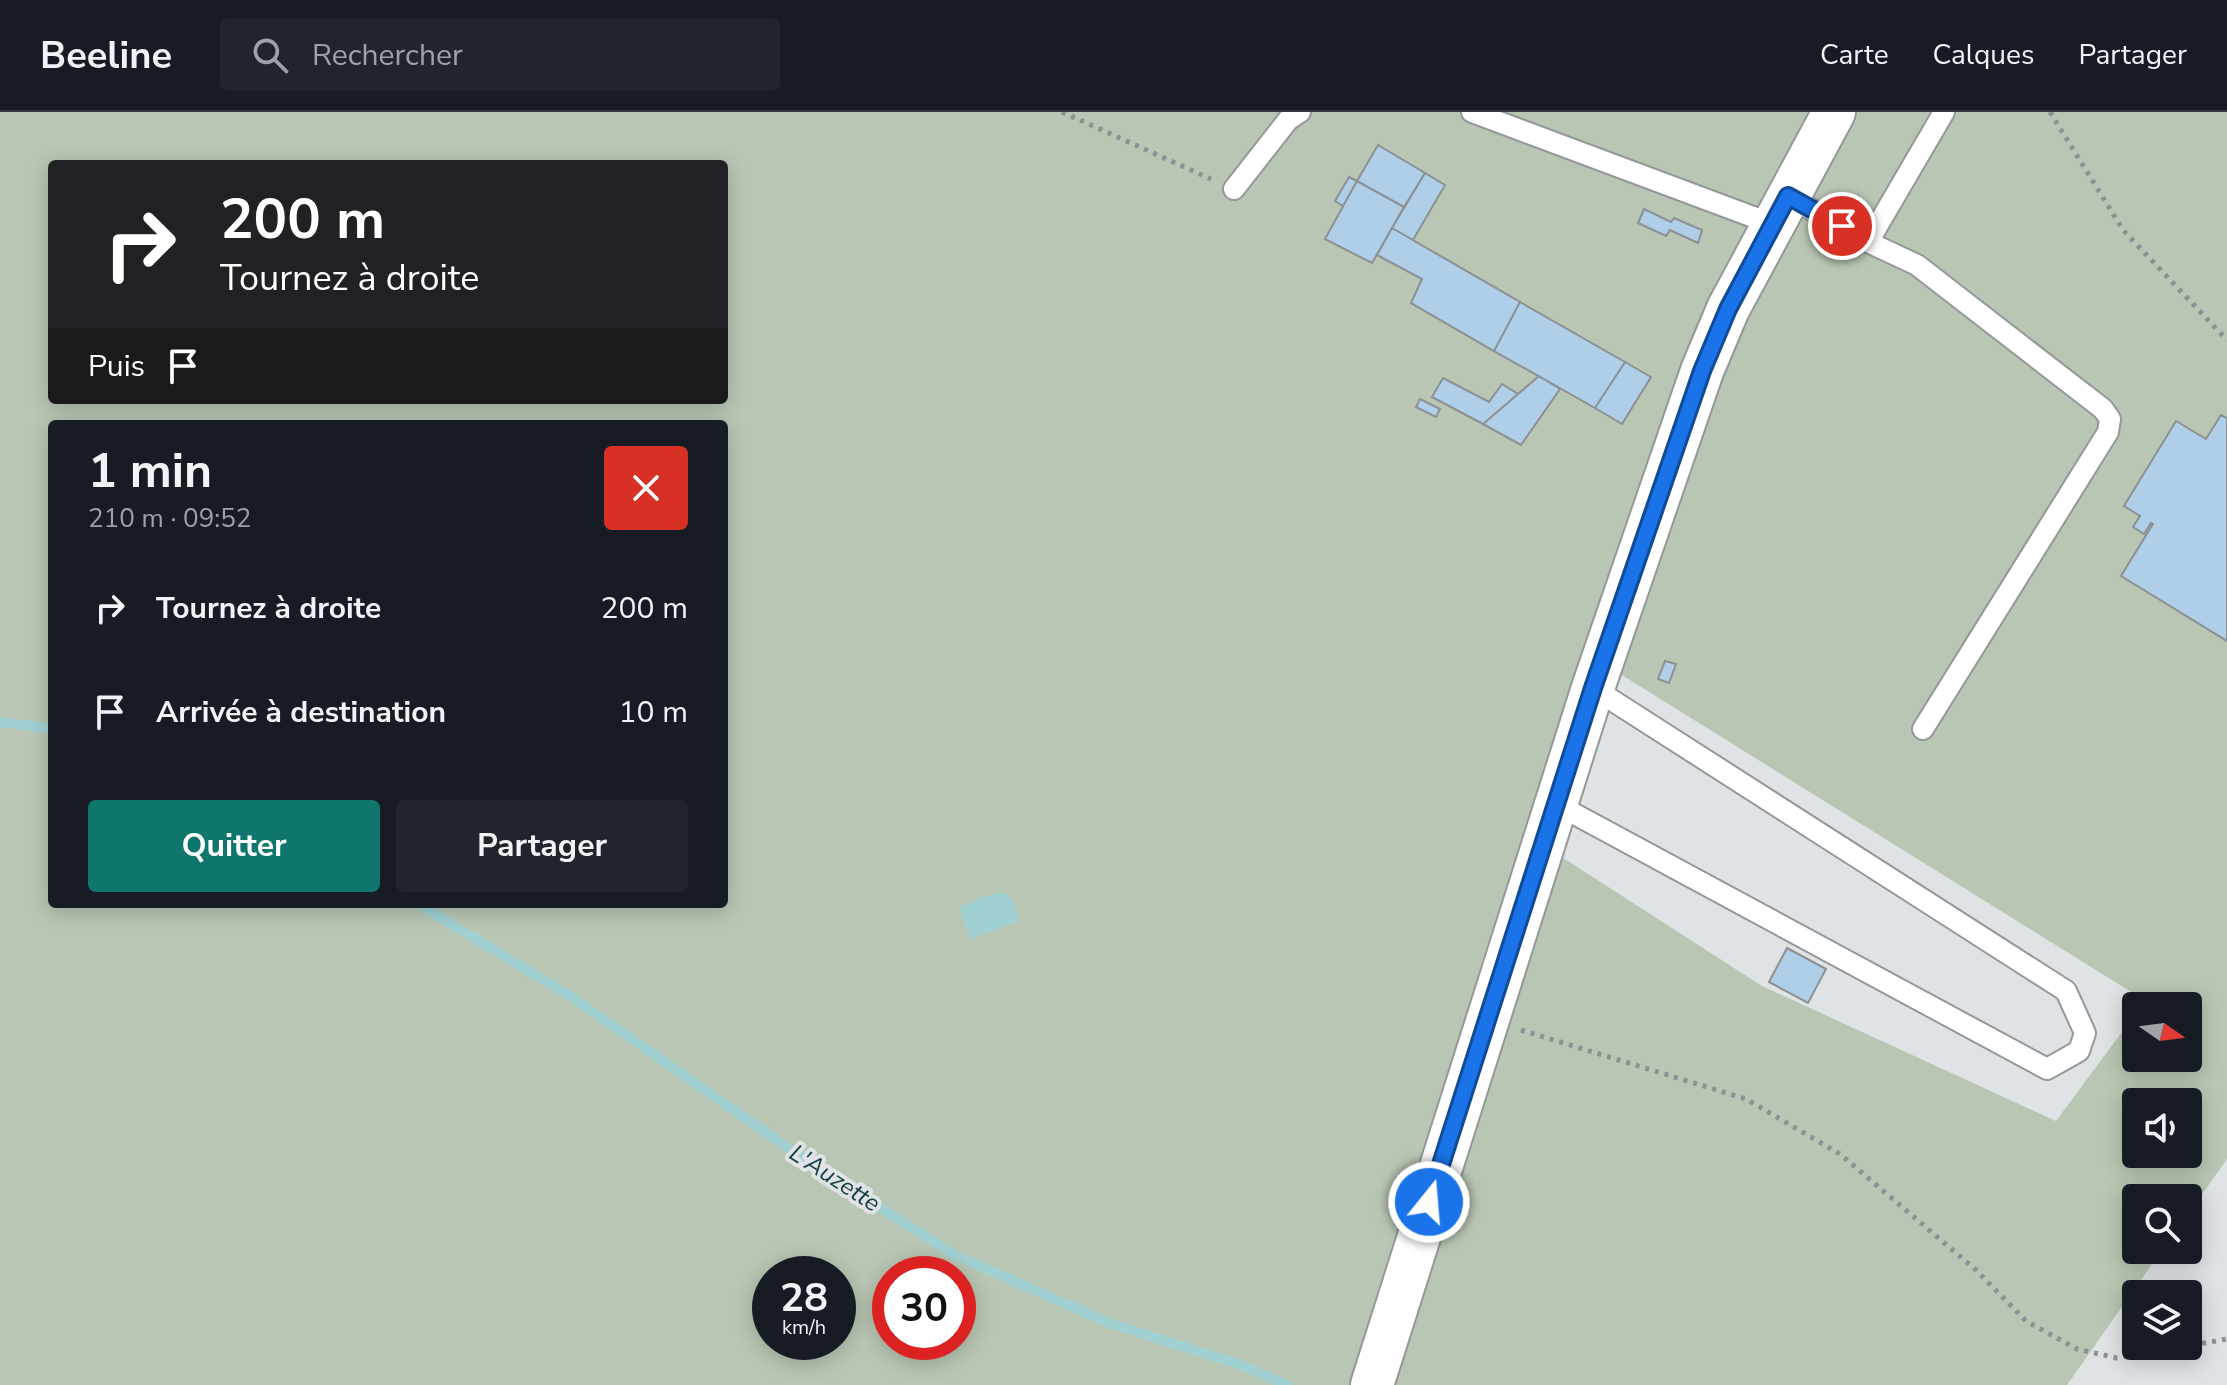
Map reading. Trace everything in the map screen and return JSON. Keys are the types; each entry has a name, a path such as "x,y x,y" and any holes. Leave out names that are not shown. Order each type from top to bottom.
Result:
{"street":[{"path":"1372,1385 1593,688 1702,371 1728,309 1834,112"}],"lane":[{"path":"1234,189 1288,120 1300,112"},
{"path":"1472,112 1780,210 1868,242 1917,265 2103,409 2110,419 2108,432 1923,729"},
{"path":"1868,242 1944,112"},
{"path":"1556,804 2047,1069 2079,1051 2085,1033 2066,991 1593,688"}],"path":[{"path":"1062,112 1234,189"},
{"path":"2050,112 2123,230 2227,340"},
{"path":"1486,1019 1746,1099 1840,1154 1976,1270 2026,1321 2077,1349 2117,1358 2227,1339"}],"green space":[{"path":"0,112 2227,112 2227,1159 2202,1194 2202,1184 2122,1184 2122,1264 2152,1264 2141,1280 2122,1280 2122,1307 2067,1385 0,1385","holes":["1617,672 2131,992 2202,992 2202,1072 2122,1072 2122,1032 2056,1121 1762,986 1557,854"]}],"water":[{"path":"1003,892 1013,900 1020,921 970,939 959,907"}],"building":[{"path":"1378,145 1425,173 1404,207 1357,181"},
{"path":"1425,173 1445,185 1413,240 1392,228"},
{"path":"1349,177 1357,181 1343,206 1335,201"},
{"path":"1357,181 1404,207 1372,263 1325,239"},
{"path":"1644,209 1671,222 1674,218 1702,230 1698,243 1670,230 1666,236 1638,223"},
{"path":"1392,228 1520,302 1494,351 1411,303 1422,279 1377,255"},
{"path":"1520,302 1625,362 1595,408 1494,351"},
{"path":"1625,362 1651,377 1622,424 1595,408"},
{"path":"1539,376 1560,389 1521,445 1483,424"},
{"path":"1443,378 1489,402 1502,384 1518,394 1483,424 1432,397"},
{"path":"1420,399 1440,409 1436,417 1416,407"},
{"path":"2221,415 2227,418 2227,641 2121,576 2153,524 2144,534 2133,527 2140,516 2124,506 2176,421 2206,439"},
{"path":"1665,661 1676,664 1669,683 1658,679"},
{"path":"1787,948 1826,969 1808,1003 1769,982"}],"waterway":[{"name":"L'Auzette","path":"0,722 48,728"},
{"name":"L'Auzette","path":"425,908 570,996 820,1170 955,1255 1109,1323 1241,1365 1287,1385"}],"route":[{"path":"1429,1202 1593,688 1702,371 1728,309 1788,196 1842,226"}]}
